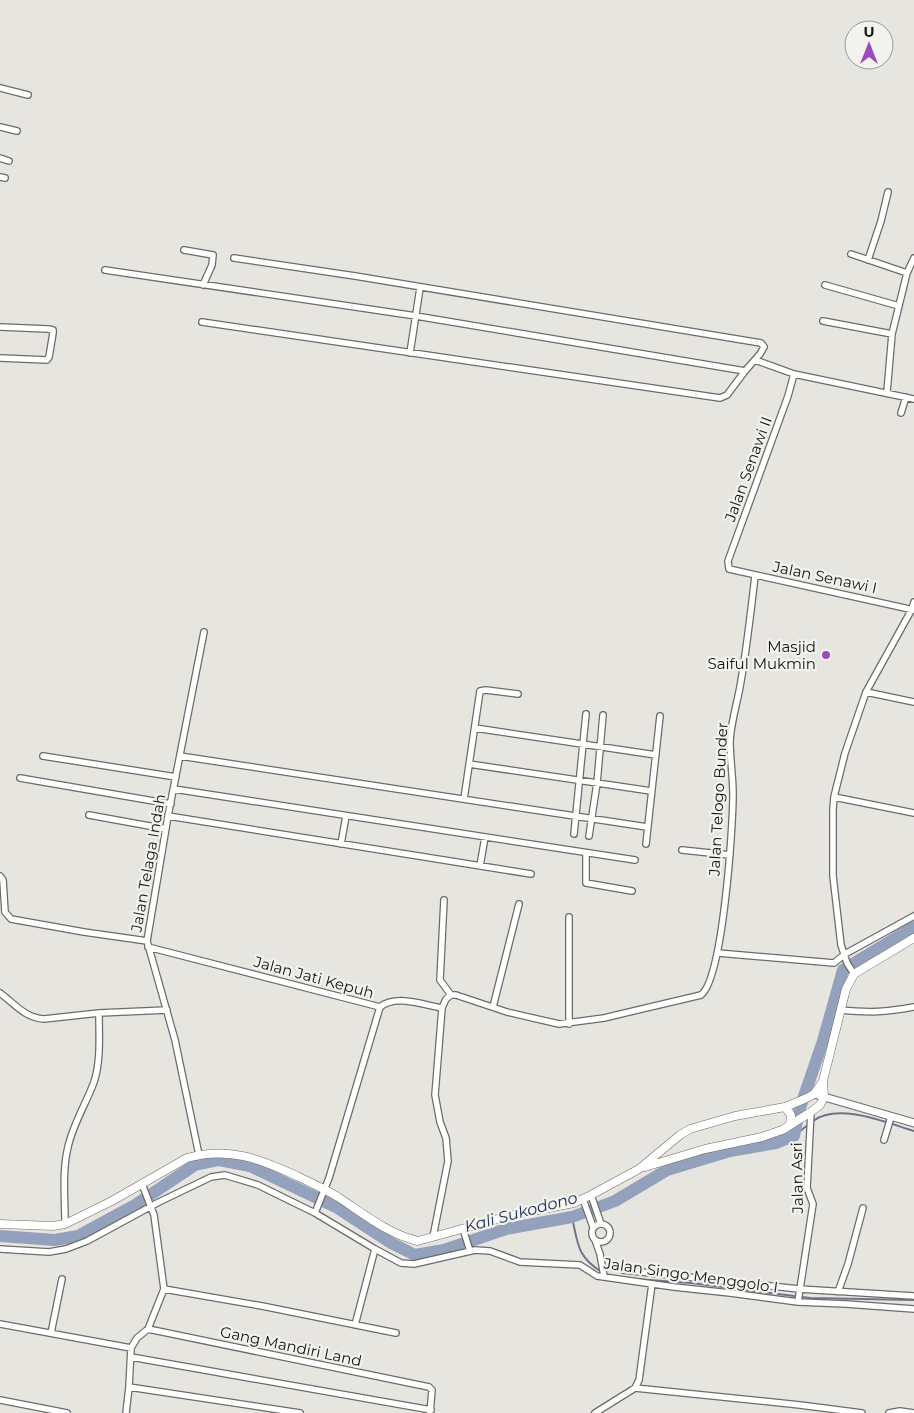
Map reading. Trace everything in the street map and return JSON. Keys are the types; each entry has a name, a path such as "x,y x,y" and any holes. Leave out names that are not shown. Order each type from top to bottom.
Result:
{"main road":[{"path":"639,1169 713,1147 774,1134 810,1118 824,1096 823,1081 846,989 853,973 914,938"},
{"path":"0,1224 53,1226 65,1224 143,1185 186,1158 199,1154 233,1154 249,1156 325,1192 388,1230 405,1238 418,1241 592,1197 639,1169 680,1135 708,1123 787,1106 811,1096 823,1081"},
{"path":"787,1106 793,1124"},
{"path":"667,1146 671,1158"}],"street":[{"path":"0,88 28,95"},
{"path":"0,127 17,131"},
{"path":"0,158 10,161"},
{"path":"868,260 881,222 888,192"},
{"path":"184,250 213,255 207,285"},
{"path":"851,254 907,273"},
{"path":"202,322 720,398 727,395 763,351 764,347 761,343 234,258"},
{"path":"887,392 892,334 907,273 914,258"},
{"path":"105,270 416,316 745,371"},
{"path":"825,285 898,306"},
{"path":"410,353 420,288"},
{"path":"823,321 892,334"},
{"path":"0,327 48,329 53,330 53,333 47,360 0,358"},
{"path":"755,360 794,374 914,399"},
{"name":"Jalan Senawi II","path":"732,570 729,569 728,562 788,396 794,374"},
{"path":"901,413 906,397"},
{"name":"Jalan Senawi I","path":"732,570 755,576 799,583 913,610"},
{"name":"Jalan Telogo Bunder","path":"451,995 559,1024 569,1024 604,1018 701,994 706,991 718,953 730,855 733,792 730,740 741,682 755,576"},
{"path":"853,973 847,963 841,945 833,876 834,798 845,753 866,692 913,610 914,602"},
{"name":"Jalan Telaga Indah","path":"199,1154 167,1010 148,944 164,828 174,790 204,632"},
{"path":"464,799 481,690 518,694"},
{"path":"866,692 914,702"},
{"path":"574,834 586,714"},
{"path":"589,836 597,783 602,715"},
{"path":"646,844 660,716"},
{"path":"475,728 656,754"},
{"path":"43,756 176,777"},
{"path":"180,756 648,827"},
{"path":"469,764 651,791"},
{"path":"20,778 171,804"},
{"path":"174,790 635,860"},
{"path":"834,798 914,813"},
{"path":"89,815 164,828"},
{"path":"168,816 531,874"},
{"path":"342,844 346,816"},
{"path":"480,866 485,837"},
{"path":"682,850 730,855"},
{"path":"586,853 586,883 632,891"},
{"name":"Jalan Jati Kepuh","path":"1,878 5,912 11,919 148,944 380,1007 325,1192 316,1211"},
{"path":"434,1237 448,1162 446,1138 438,1115 435,1095 442,1008 446,999 451,995 440,980 444,900"},
{"path":"493,1007 519,904"},
{"path":"718,953 834,962 914,916"},
{"path":"569,917 569,1024"},
{"path":"0,993 17,1008 36,1019 99,1013 167,1010"},
{"path":"380,1007 393,1001 404,1001 442,1008"},
{"path":"841,1010 872,1013 914,1007"},
{"path":"65,1224 65,1183 68,1149 74,1127 94,1081 98,1054 99,1013"},
{"path":"811,1096 824,1096 890,1121 914,1123"},
{"name":"Jalan Asri","path":"798,1301 814,1204 807,1188 810,1118"},
{"path":"884,1140 890,1121"},
{"name":"Jalan Singo Menggolo I","path":"0,1249 42,1252 66,1249 87,1241 151,1205 211,1177 225,1175 258,1185 316,1211 375,1249 407,1264 469,1249 490,1251 520,1262 580,1265 585,1266 597,1276 628,1275 652,1284 798,1301 914,1309"},
{"path":"126,1413 131,1348 137,1338 148,1329 164,1289 151,1205 143,1185"},
{"path":"592,1197 601,1224 606,1226 609,1231 609,1236 600,1254"},
{"path":"584,1200 594,1227"},
{"path":"838,1292 848,1264 863,1208"},
{"path":"601,1224 594,1227 591,1232 600,1254 604,1276"},
{"path":"464,1230 469,1249"},
{"path":"595,1240 600,1242 606,1241"},
{"path":"355,1325 375,1249"},
{"path":"628,1275 799,1291 914,1296"},
{"path":"51,1333 62,1279"},
{"path":"595,1413 635,1388 639,1380 652,1284"},
{"path":"164,1289 262,1306 396,1333"},
{"path":"0,1324 131,1348"},
{"name":"Gang Mandiri Land","path":"148,1329 429,1387 432,1390 431,1411"},
{"path":"131,1357 431,1411"},
{"path":"129,1387 300,1413"},
{"path":"635,1388 800,1404 862,1413"},
{"path":"0,1400 43,1411 67,1413"},
{"path":"889,1413 900,1411 914,1413"}],"waterway":[{"name":"Kali Sukodono","path":"0,1236 55,1240 78,1236 135,1205 195,1165 219,1160 250,1166 336,1207 391,1243 415,1255 444,1250 506,1229 572,1217 615,1201 667,1170 730,1151 776,1143 794,1136 800,1108 823,1041 843,970 914,927"},
{"path":"813,1121 836,1113 849,1114 877,1119 914,1131"},
{"path":"794,1136 809,1124"},
{"path":"572,1217 583,1255 602,1272"},
{"path":"635,1279 691,1283 810,1298 914,1300"}],"place":[{"name":"Masjid Saiful Mukmin","path":"826,655"}]}
